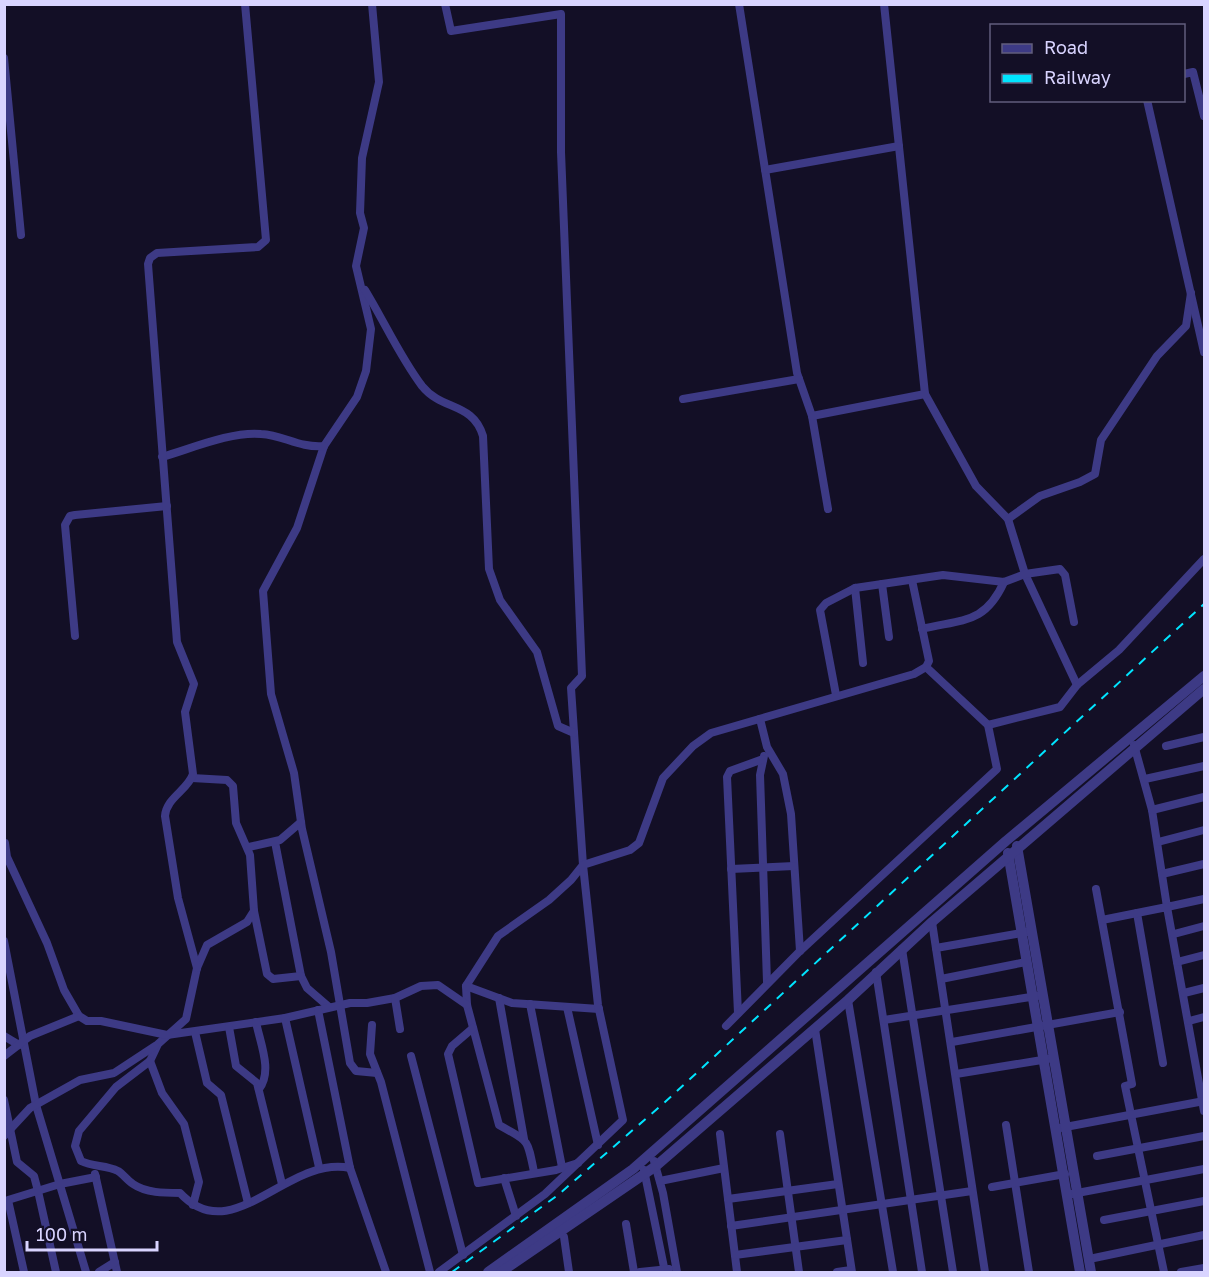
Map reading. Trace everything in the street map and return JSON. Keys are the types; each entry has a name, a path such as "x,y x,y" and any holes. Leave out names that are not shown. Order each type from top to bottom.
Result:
{"street":[{"path":"197,968 178,898 165,816 167,806 192,778 185,712 194,684 178,647 162,457 150,258 157,253 178,250 258,247 266,240 245,4"},
{"path":"372,4 379,82 362,158 360,213 364,228 356,266 371,329 366,371 357,397 324,446 297,528 264,591 271,694 294,773 301,822 331,952 334,1006 351,1068 356,1071 377,1073"},
{"path":"439,1272 582,1162 623,1120 599,1009 583,865 571,687 582,676 561,152 561,14 451,32 445,4"},
{"path":"739,4 799,379 812,416 828,509"},
{"path":"884,4 925,394 976,486 1008,519 1025,574 1077,685"},
{"path":"4,58 21,235"},
{"path":"1185,74 1193,72 1204,116"},
{"path":"1148,102 1204,352"},
{"path":"765,170 899,146"},
{"path":"362,285 422,386 437,400 469,412 479,423 483,436 489,569 500,600 537,652 558,726 574,733"},
{"path":"1008,519 1040,496 1080,482 1095,474 1101,440 1157,356 1186,326 1191,293"},
{"path":"683,399 799,379"},
{"path":"812,416 925,394"},
{"path":"162,457 241,435 259,433 303,447 324,446"},
{"path":"75,636 67,520 75,515 167,506"},
{"path":"988,725 1060,707 1077,685 1119,650 1204,559"},
{"path":"836,695 820,610 826,603 855,588 943,575 1004,582 1025,574 1060,570 1065,575 1074,622"},
{"path":"534,1172 528,1144 518,1133 499,1125 467,1005 466,986 498,936 549,900 571,880 583,865 630,850 639,843 663,778 693,746 711,733 914,674 926,667 928,661 912,580"},
{"path":"922,629 984,612 995,602 1004,582"},
{"path":"882,584 889,637"},
{"path":"855,588 863,663"},
{"path":"726,1026 767,982 997,769 988,725 926,667"},
{"path":"501,1272 656,1166 815,1029 932,922 1017,849 1204,676"},
{"path":"488,1272 641,1162 1006,841 1204,689"},
{"path":"760,719 766,747 783,774 791,814 800,951"},
{"path":"1166,746 1204,737"},
{"path":"1062,1128 1132,1114 1204,1105 1177,962 1174,934 1167,907 1152,810 1133,743"},
{"path":"766,747 760,776 767,982"},
{"path":"738,1013 727,777 730,771 763,759"},
{"path":"1145,779 1204,765"},
{"path":"192,778 227,780 231,783 236,823 249,847 254,911 267,974 273,979 301,976"},
{"path":"1152,810 1204,797"},
{"path":"249,847 275,842 301,822"},
{"path":"1158,842 1204,830"},
{"path":"1015,834 1026,962 1037,996"},
{"path":"1006,841 1062,1128 1080,1272"},
{"path":"5,842 7,857 47,943 64,990 79,1016 87,1021 101,1021 167,1035 285,1018 334,1006 395,998 421,986 438,985 467,1005"},
{"path":"275,842 301,976 307,988 334,1006"},
{"path":"1162,874 1204,864"},
{"path":"731,869 794,866"},
{"path":"1096,889 1132,1084 1125,1086 1164,1272"},
{"path":"1102,920 1204,899"},
{"path":"7,1133 30,1108 80,1080 114,1073 145,1056 186,1019 197,968 207,945 247,922 254,911"},
{"path":"1137,913 1163,1063"},
{"path":"932,922 952,1042 985,1272"},
{"path":"1174,934 1204,926"},
{"path":"936,948 1025,932"},
{"path":"4,941 21,1043 36,1105 86,1272"},
{"path":"902,949 953,1272"},
{"path":"1177,962 1204,955"},
{"path":"941,979 1026,962"},
{"path":"876,972 921,1272"},
{"path":"466,986 512,1003 599,1009"},
{"path":"1184,993 1204,988"},
{"path":"884,1020 1037,996"},
{"path":"395,998 400,1029"},
{"path":"499,998 524,1140"},
{"path":"848,1000 893,1272"},
{"path":"530,1004 562,1167"},
{"path":"567,1006 598,1145"},
{"path":"318,1010 350,1168 386,1272"},
{"path":"952,1042 1120,1012"},
{"path":"4,1056 21,1043 79,1016"},
{"path":"1189,1021 1204,1017"},
{"path":"285,1018 320,1167"},
{"path":"256,1022 266,1072 265,1082 259,1089"},
{"path":"372,1025 370,1054 430,1272"},
{"path":"229,1027 236,1066 254,1078 259,1089 282,1185"},
{"path":"473,1028 452,1046 448,1054 478,1183 582,1162"},
{"path":"815,1029 852,1271 837,1272"},
{"path":"195,1032 207,1083 221,1095 248,1203"},
{"path":"4,1036 21,1043"},
{"path":"158,1044 150,1061 116,1087 79,1131 75,1146 81,1161 94,1167 106,1167 119,1172 133,1184 147,1190 180,1194 203,1210 227,1212 320,1167 350,1168"},
{"path":"411,1056 463,1255"},
{"path":"956,1074 1048,1058"},
{"path":"150,1061 162,1093 184,1124 199,1182 193,1205"},
{"path":"4,1100 7,1133 17,1162 34,1176 56,1272"},
{"path":"1006,1125 1029,1272"},
{"path":"1062,1128 1065,1174 1091,1272"},
{"path":"720,1134 737,1272"},
{"path":"780,1134 799,1272"},
{"path":"1097,1156 1204,1136"},
{"path":"639,1272 676,1270 660,1181 652,1153"},
{"path":"641,1162 665,1271"},
{"path":"94,1167 117,1272"},
{"path":"660,1181 724,1168"},
{"path":"1072,1194 1204,1169"},
{"path":"992,1187 1065,1174"},
{"path":"24,1272 6,1201 60,1184 96,1178"},
{"path":"504,1178 516,1215"},
{"path":"728,1199 838,1184"},
{"path":"731,1226 972,1191"},
{"path":"1104,1220 1204,1201"},
{"path":"626,1224 634,1272"},
{"path":"1094,1258 1204,1235"},
{"path":"564,1237 569,1272"},
{"path":"735,1255 847,1240"},
{"path":"99,1272 115,1262"},
{"path":"1181,1272 1204,1268"}],"railway":[{"path":"452,1272 558,1195 664,1103 1204,604"}]}
